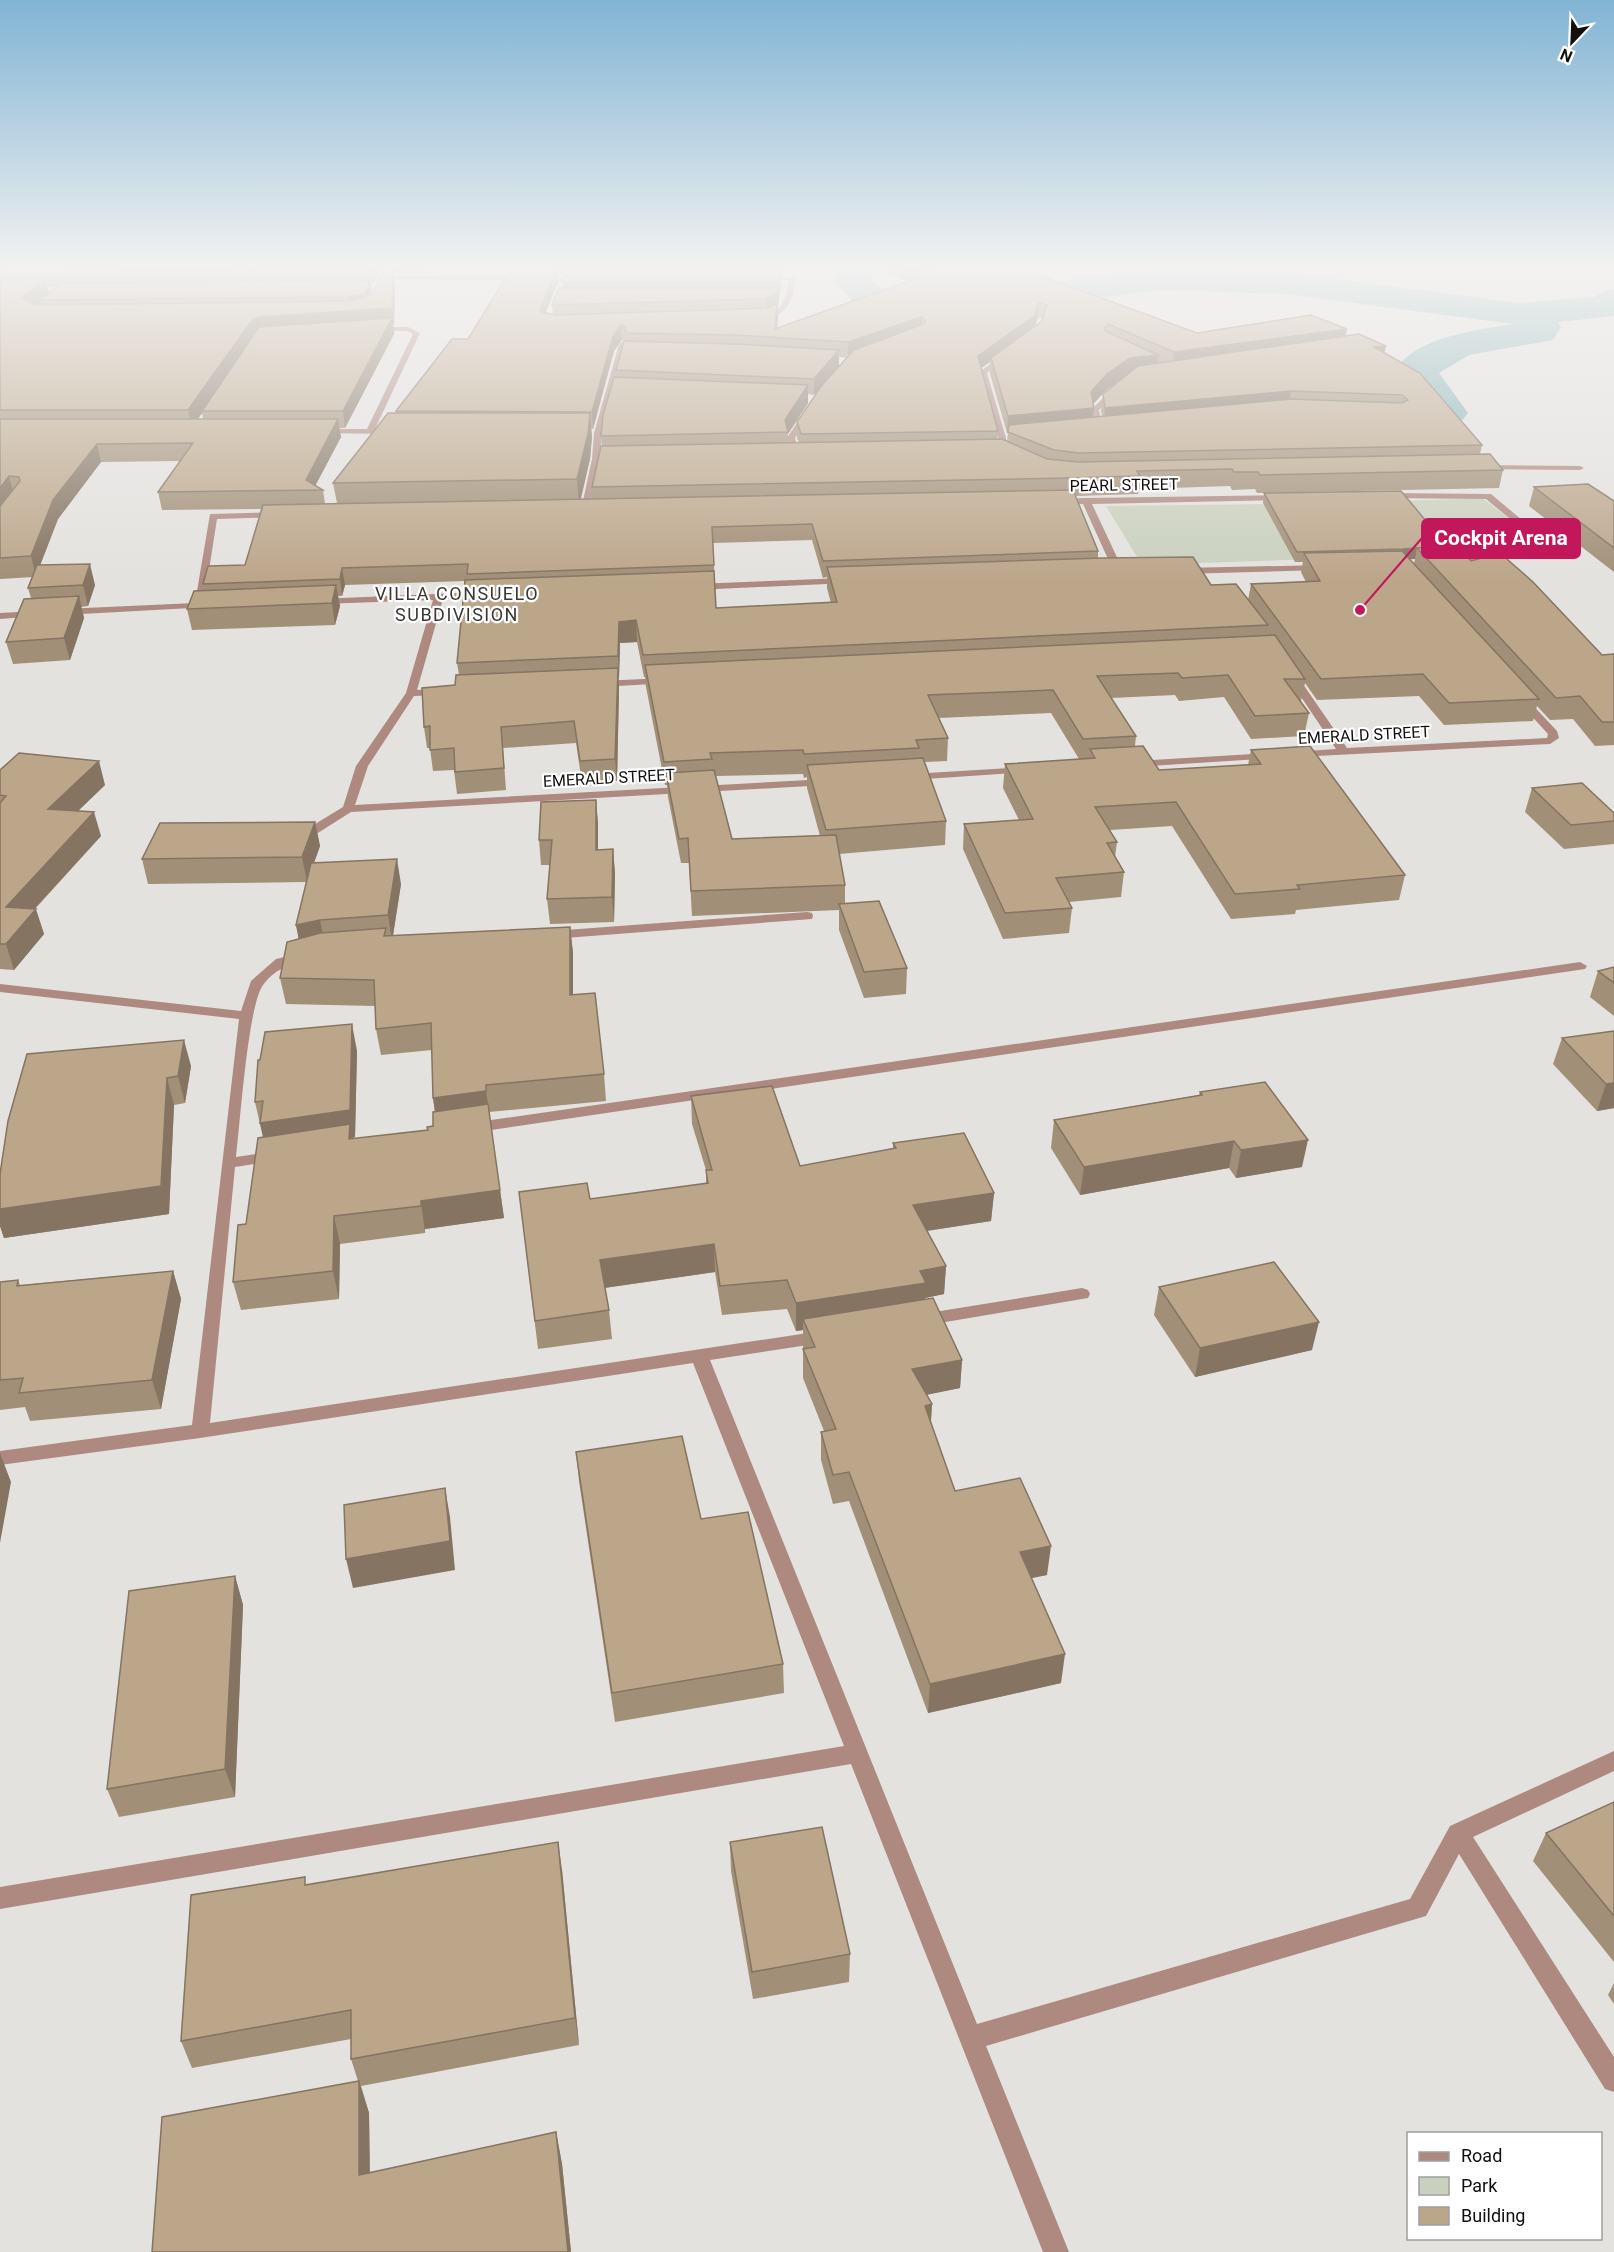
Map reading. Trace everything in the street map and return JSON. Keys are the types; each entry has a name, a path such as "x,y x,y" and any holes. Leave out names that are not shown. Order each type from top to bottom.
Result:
{"street":[{"path":"370,431 399,371"},
{"path":"585,510 596,459 598,433 614,371"},
{"path":"984,371 1002,438 1002,452"},
{"path":"1099,429 1095,411 1110,394 1125,384"},
{"path":"609,390 621,390"},
{"path":"796,455 791,438 817,399"},
{"path":"1088,430 1110,428"},
{"path":"312,431 406,432"},
{"path":"586,433 598,433"},
{"path":"1002,438 1012,437"},
{"path":"990,452 1002,452 1011,456"},
{"path":"785,456 808,455"},
{"path":"596,459 631,459"},
{"path":"1473,467 1580,468"},
{"path":"1370,496 1488,496 1549,546 1508,556 1437,562"},
{"name":"PEARL STREET","path":"1050,502 1287,498"},
{"path":"1086,501 1119,572"},
{"path":"573,510 597,510"},
{"path":"198,606 213,516 294,515"},
{"path":"1166,571 1331,567"},
{"path":"1214,570 1221,579"},
{"path":"1107,572 1131,571"},
{"path":"690,587 857,581"},
{"path":"313,601 499,594"},
{"path":"306,835 348,809 362,766 411,693 439,596"},
{"path":"0,616 221,605"},
{"path":"1288,670 1344,752"},
{"path":"589,685 683,680"},
{"name":"EMERALD STREET","path":"1119,765 1541,743 1554,738 1553,733 1513,689"},
{"path":"411,693 458,691"},
{"path":"893,778 1036,770"},
{"name":"EMERALD STREET","path":"348,809 834,781"},
{"path":"537,936 807,916"},
{"path":"200,1431 246,1016 256,984 281,962 314,955"},
{"path":"453,1130 1580,966"},
{"path":"0,988 246,1016"},
{"path":"228,1163 287,1155"},
{"path":"908,1323 1082,1294"},
{"path":"0,1458 200,1431 700,1357 839,1334"},
{"path":"700,1357 1056,2252"},
{"path":"0,1898 858,1753"},
{"path":"971,2038 1418,1908 1458,1833 1614,1761"},
{"path":"1458,1833 1614,2080"}],"green space":[{"path":"1482,498 1542,542 1432,555 1142,565 1106,506 1341,503"}],"building":[{"path":"0,371 216,371 188,410 0,410"},
{"path":"229,371 364,371 343,411 202,411"},
{"path":"427,371 603,371 592,412 396,411"},
{"path":"640,371 821,371 814,379"},
{"path":"835,371 982,371 998,431 801,434 797,422 822,385"},
{"path":"995,371 1111,371 1091,392 1094,408 1008,416"},
{"path":"1132,371 1417,371 1482,445 1079,453 1054,450 1008,432 1009,425 1291,399 1402,403 1408,400 1402,395 1291,391 1105,408 1103,394"},
{"path":"614,377 808,385 785,420 788,432 601,436 603,415"},
{"path":"388,413 590,413 588,434 577,479 333,483"},
{"path":"0,419 338,419 306,480 323,490 158,492 193,443 97,444 53,500 31,556 0,558 0,506 20,481 19,477 9,476 0,488"},
{"path":"1002,439 1047,459 1078,462 1490,454 1503,470 1260,475 1258,472 1234,472 1232,469 1137,471 1140,476 1069,478 592,487 601,446"},
{"path":"1588,484 1614,501 1614,548 1534,487"},
{"path":"1073,490 1098,551 823,561 812,524 712,527 714,565 467,574 468,564 342,568 340,579 203,584 208,566 245,565 263,505"},
{"path":"1401,491 1447,546 1297,552 1264,493"},
{"path":"1457,545 1471,561 1500,553 1533,582 1602,655 1614,654 1614,722 1602,722 1580,696 1556,698 1417,548"},
{"path":"1402,551 1539,699 1449,703 1423,674 1321,679 1251,584 1320,581 1304,553"},
{"path":"1193,557 1211,585 1236,584 1268,625 643,655 636,620 619,622 618,656 457,663 465,580 714,571 716,608 837,602 827,567"},
{"path":"90,564 83,585 28,588 37,565"},
{"path":"336,585 332,603 187,609 194,591"},
{"path":"79,596 64,638 6,642 24,599"},
{"path":"1275,635 1305,679 1284,679 1309,713 1255,716 1228,675 1182,678 1178,673 1097,676 1136,736 1083,739 1053,690 928,695 948,738 916,740 919,748 804,754 803,750 710,753 712,759 664,762 645,665"},
{"path":"618,668 615,759 580,761 574,721 501,727 504,768 455,772 454,748 430,750 430,726 424,727 422,688 455,685 456,675"},
{"path":"1143,746 1159,770 1261,764 1251,750 1310,746 1405,875 1297,885 1300,889 1235,894 1176,802 1095,807 1117,842 1107,843 1124,872 1056,878 1072,908 1005,913 964,824 1033,819 1005,764 1095,758 1090,749"},
{"path":"19,753 99,761 48,809 94,812 6,907 36,909 6,944 0,944 0,803 6,796 0,795 0,770"},
{"path":"923,758 946,821 826,830 807,765"},
{"path":"714,770 732,839 836,835 845,885 691,891 688,838 679,839 666,773"},
{"path":"1582,783 1614,813 1614,821 1571,825 1532,788"},
{"path":"596,800 596,850 613,849 612,897 547,899 552,840 539,840 541,802"},
{"path":"315,822 302,857 142,859 160,823"},
{"path":"397,859 388,915 320,920 296,925 311,863"},
{"path":"879,901 907,968 864,972 839,904"},
{"path":"570,927 570,995 595,993 604,1074 486,1085 486,1091 433,1098 431,1023 376,1029 374,980 280,978 287,942 320,933 386,928 384,936"},
{"path":"1614,967 1614,983 1598,971"},
{"path":"352,1024 350,1110 260,1123 263,1101 255,1102 258,1060 260,1060 265,1032"},
{"path":"1614,1031 1614,1083 1606,1084 1562,1038"},
{"path":"184,1040 178,1076 167,1078 161,1186 0,1209 0,1174 8,1121 27,1054"},
{"path":"1265,1082 1308,1140 1241,1150 1234,1141 1084,1167 1054,1120 1202,1095 1200,1092"},
{"path":"772,1086 800,1166 896,1148 893,1143 964,1133 994,1193 913,1205 946,1266 920,1271 926,1283 796,1303 787,1280 720,1286 714,1244 600,1260 609,1310 535,1321 519,1192 587,1183 590,1199 708,1183 706,1170 712,1170 691,1096"},
{"path":"488,1104 500,1190 421,1201 421,1206 334,1216 333,1271 233,1282 238,1225 246,1224 258,1138 350,1124 349,1139 428,1130 427,1127 433,1126 433,1112"},
{"path":"1274,1262 1319,1322 1200,1348 1159,1287"},
{"path":"173,1271 152,1380 19,1393 23,1378 0,1380 0,1282 18,1280 17,1286"},
{"path":"933,1298 962,1360 912,1369 932,1404 925,1406 955,1491 1020,1478 1051,1546 1020,1552 1065,1654 930,1684 849,1472 833,1475 821,1432 836,1429 803,1349 815,1347 803,1319"},
{"path":"682,1436 701,1519 748,1512 783,1664 612,1693 576,1452"},
{"path":"445,1488 450,1541 346,1559 344,1505"},
{"path":"235,1576 225,1769 107,1789 129,1591"},
{"path":"1614,1802 1614,1916 1546,1833"},
{"path":"822,1827 850,1954 752,1972 730,1842"},
{"path":"558,1842 575,2018 351,2059 351,2010 181,2041 191,1895 305,1877 305,1885"},
{"path":"359,2081 359,2175 556,2132 568,2252 152,2252 162,2117"}],"waterway":[{"path":"1417,371 1446,413"}],"place":[{"name":"Cockpit Arena","path":"1360,610"}],"district":[{"name":"VILLA CONSUELO SUBDIVISION","path":"457,603"}]}
